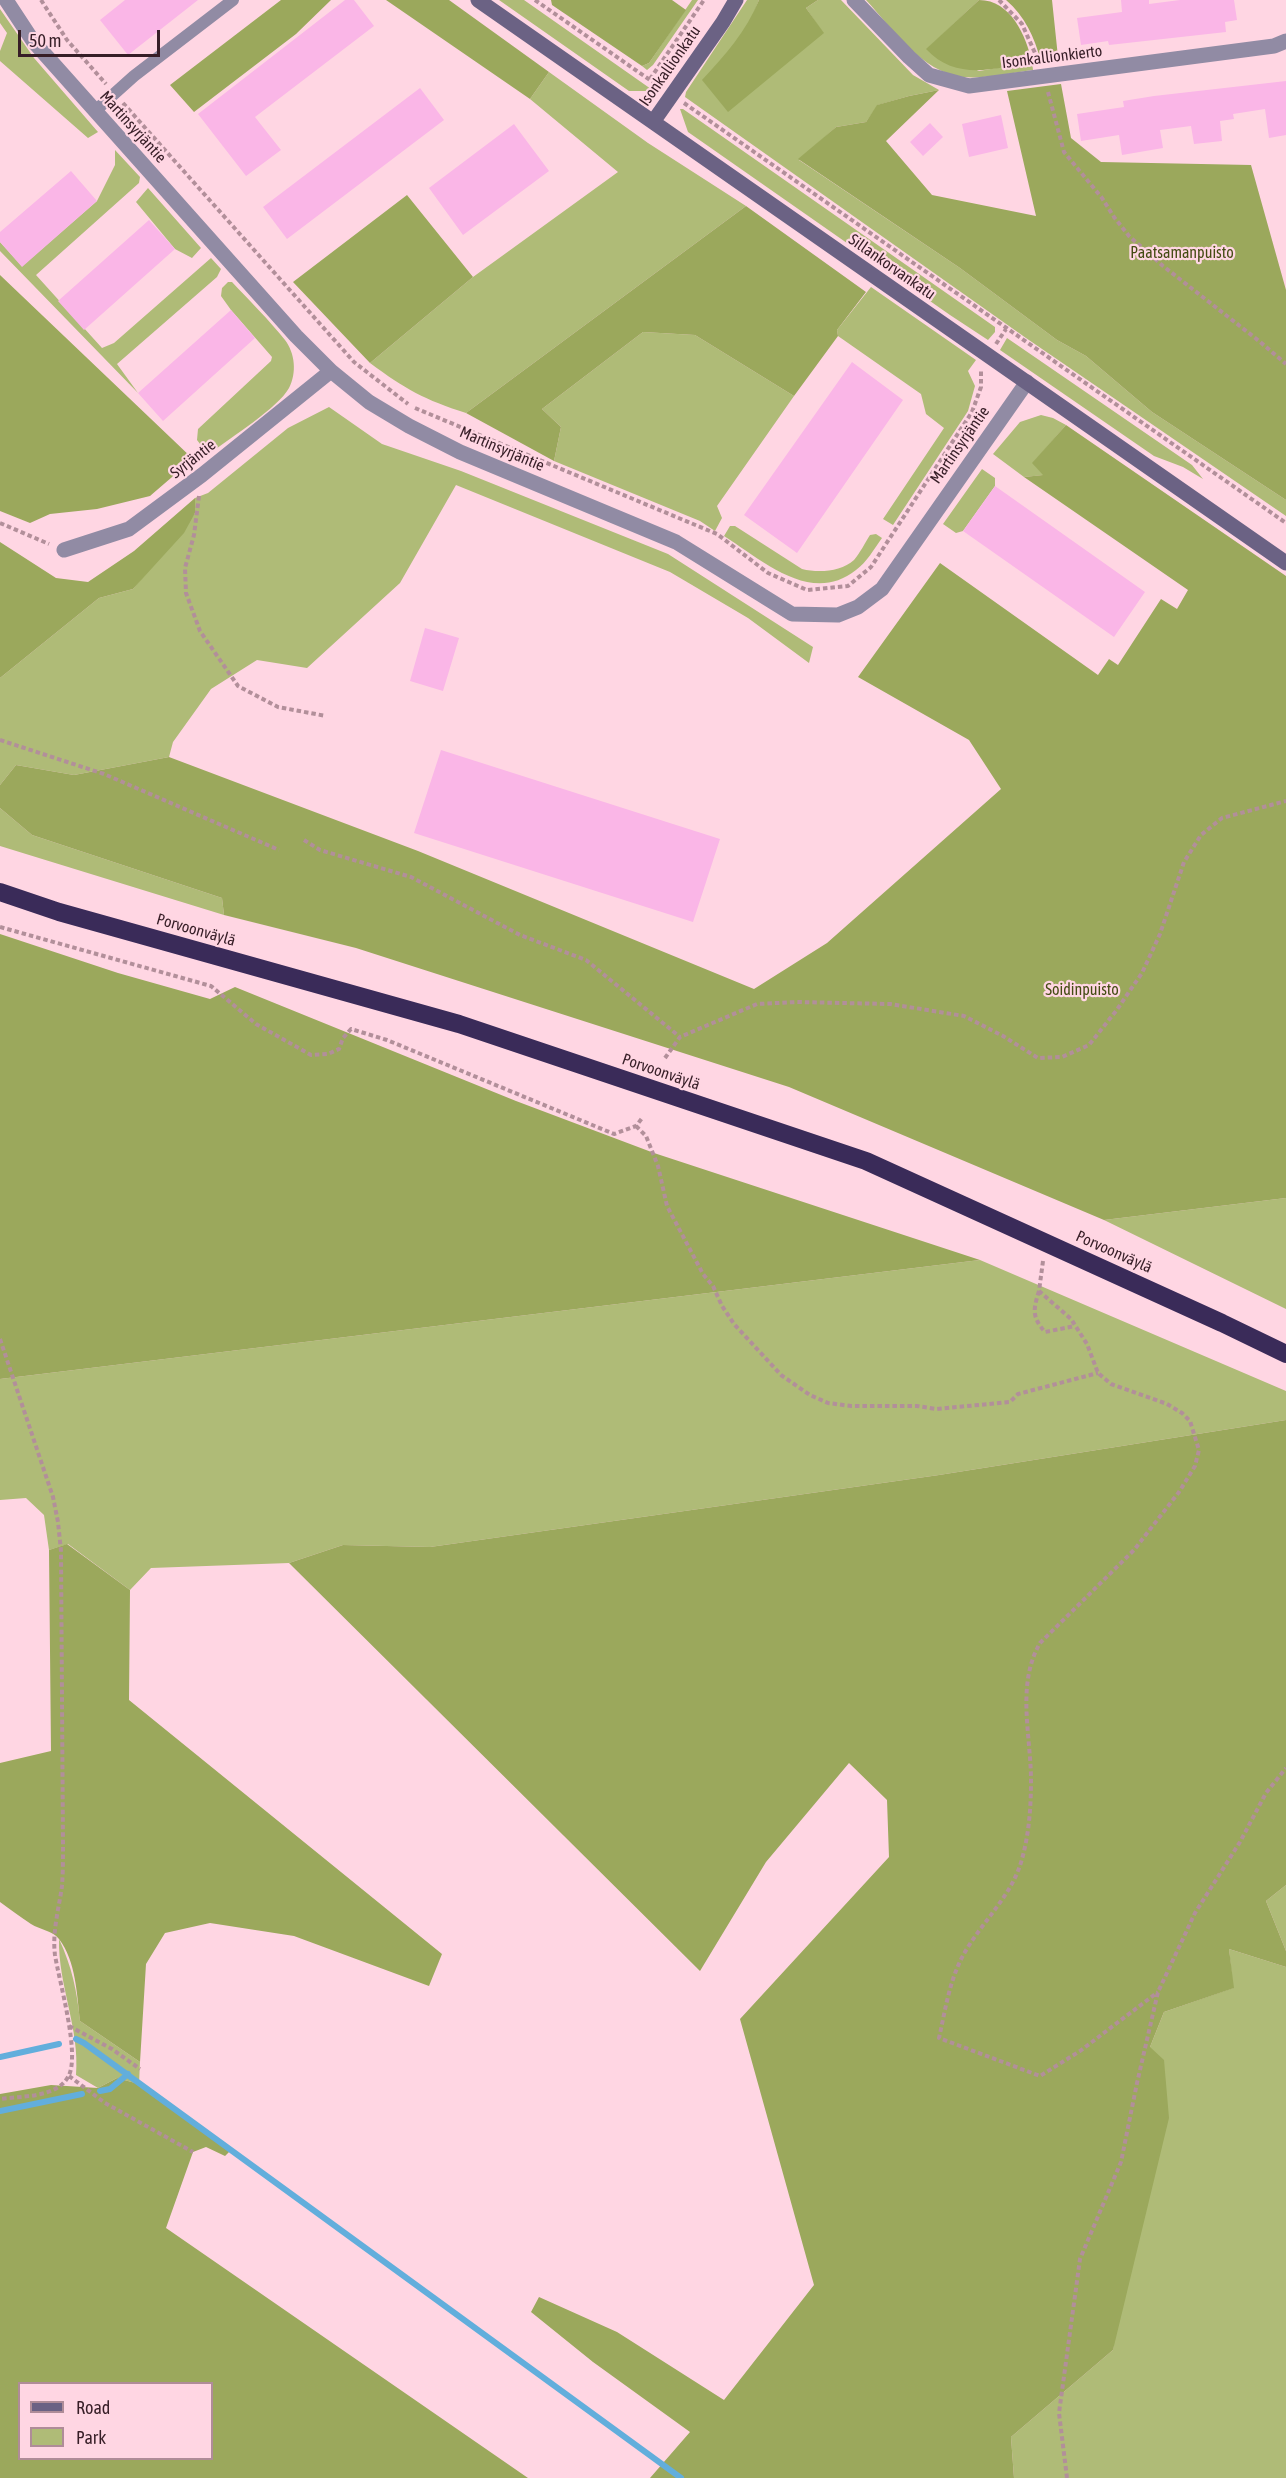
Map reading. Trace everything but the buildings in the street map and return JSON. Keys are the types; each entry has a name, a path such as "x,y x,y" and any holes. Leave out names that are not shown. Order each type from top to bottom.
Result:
{"highway":[{"name":"Porvoonväylä","path":"0,891 59,912 459,1024 866,1161 1212,1318 1286,1354"}],"main road":[{"name":"Sillankorvankatu","path":"478,0 1286,563"},
{"name":"Isonkallionkatu","path":"653,122 723,22 735,0"}],"street":[{"name":"Martinsyrjäntie","path":"6,0 33,41 296,336 331,371 369,402 450,447 676,542 792,614 838,615 858,607 882,589 1027,382"},
{"name":"Isonkallionkierto","path":"854,0 929,75 969,86 1274,46 1286,41"},
{"name":"Syrjäntie","path":"64,550 129,529 202,475 331,371"}],"lane":[{"path":"95,111 114,93 233,0"}],"path":[{"path":"41,0 67,40 354,362 412,407 717,534 768,573 807,590 848,586 871,567 972,412 981,387 981,365 988,355"},
{"path":"535,0 1286,523"},
{"path":"650,79 704,0"},
{"path":"999,0 1022,24 1031,41 1044,76 1064,152 1102,198 1114,217 1129,236 1163,266 1286,364"},
{"path":"202,475 194,535 185,568 186,593 200,631 238,686 278,707 326,716"},
{"path":"0,523 64,550"},
{"path":"0,740 104,774 279,850"},
{"path":"665,1058 680,1037 757,1004 797,1002 890,1004 964,1016 1038,1058 1062,1057 1089,1045 1142,973 1160,934 1184,862 1201,835 1222,818 1286,801"},
{"path":"304,840 320,850 411,877 520,935 586,960 680,1037"},
{"path":"0,927 211,986 256,1024 311,1055 328,1054 339,1049 343,1038 351,1029 387,1040 614,1134 636,1126 643,1117"},
{"path":"636,1126 646,1136 654,1153 667,1206 674,1222 703,1274 713,1286 722,1306 743,1334 774,1368 810,1395 828,1403 851,1406 917,1406 936,1409 1010,1402 1018,1394 1098,1373"},
{"path":"1046,1243 1035,1305 1036,1321 1045,1332 1075,1326"},
{"path":"1039,1291 1061,1308 1075,1326 1087,1344 1098,1373 1111,1384 1167,1404 1182,1413 1190,1421 1199,1450 1196,1466 1134,1550 1040,1642 1035,1652 1029,1667 1026,1696 1031,1783 1029,1817 1022,1858 1016,1879 967,1948 952,1978 939,2038 1040,2076 1080,2051 1158,1992"},
{"path":"0,1339 43,1466 58,1522 61,1551 63,1833 62,1884 56,1923 55,1953 69,2026 71,2063 69,2076 50,2092 0,2099"},
{"path":"1067,2478 1059,2413 1080,2259 1121,2162 1158,1992 1195,1913 1240,1842 1266,1793 1286,1768"},
{"path":"69,2026 112,2049 140,2069"},
{"path":"69,2076 105,2103 193,2152"}],"green space":[{"path":"281,0 331,0 296,34 194,112 170,85"},
{"path":"386,0 449,0 549,72 530,99"},
{"path":"499,0 524,0 651,89 629,91"},
{"path":"551,0 672,0 686,10 649,63 642,66 552,5"},
{"path":"692,0 698,0 653,65 647,70 642,66 649,63"},
{"path":"747,0 759,0 751,20 735,44 823,33 806,8 818,0 841,0 913,75 939,90 878,105 866,122 836,127 799,160 960,268 1057,340 1086,356 1152,412 1286,500 1286,516 1026,338 685,97 686,92"},
{"path":"759,0 818,0 806,8 824,33 728,112 702,80 741,33"},
{"path":"866,0 979,0 927,49 979,71 1032,62 1033,70 980,77 963,77 948,73 934,67 909,48"},
{"path":"979,0 1000,6 1015,21 1026,41 1032,62 989,69 962,69 950,66 926,49"},
{"path":"1006,0 1052,0 1058,57 1041,61 1028,28"},
{"path":"0,9 34,58 98,132 88,138 0,61 0,51 7,33 0,23"},
{"path":"549,72 648,143 746,206 466,413 416,393 370,363 473,277 618,172 530,99"},
{"name":"Paatsamanpuisto","path":"1061,84 1071,138 1101,162 1251,165 1286,290 1286,500 1152,412 1086,356 1057,340 960,268 798,159 836,127 866,122 877,105 939,90 886,141 932,195 1036,216 1007,91"},
{"path":"680,109 995,327 995,332 988,340 688,132"},
{"path":"115,150 140,177 139,183 36,275 102,348 114,343 211,258 221,269 217,277 117,364 138,393 0,251 0,242 22,266 97,201 115,165"},
{"path":"148,188 201,248 192,258 175,249 136,202"},
{"path":"407,195 473,277 370,363 293,282"},
{"path":"746,206 866,292 837,330 838,336 794,396 695,335 643,332 542,409 561,427 554,461 466,413"},
{"path":"0,275 193,459 150,496 97,509 50,514 30,523 0,511"},
{"path":"228,282 232,282 285,340 293,357 294,370 289,388 275,404 212,452 207,453 197,440 198,429 271,361 272,357 221,296 222,288"},
{"path":"871,287 976,360 968,371 975,386 968,411 893,525 883,519 944,428 926,414 921,394 838,336 837,330"},
{"path":"643,332 695,335 794,396 717,506 722,518 715,531 700,521 554,461 561,427 542,409"},
{"path":"1007,338 1192,465 1203,479 1183,467 1154,456 1000,350"},
{"path":"329,407 382,444 461,471 668,554 813,647 809,663 748,618 670,572 456,485 400,583 307,668 257,660 211,689 173,742 169,757 74,775 16,765 0,785 0,678 99,598 133,589 195,513 195,498 208,493 288,428"},
{"path":"1041,415 1066,425 1033,463 1044,475 1024,477 993,454 1020,422"},
{"name":"Soidinpuisto","path":"1066,425 1286,576 1286,1198 1104,1220 789,1087 356,948 224,915 222,898 32,835 0,808 0,785 16,765 74,775 169,757 418,851 754,989 827,943 1001,789 969,740 858,677 940,563 1098,675 1109,659 1118,665 1161,599 1177,609 1188,590 1024,477 1043,475 1032,463"},
{"path":"982,469 995,478 995,486 963,531 956,533 943,524"},
{"path":"195,498 195,513 184,533 133,589 99,598 0,678 0,542 56,578 88,582 134,551"},
{"path":"730,526 735,526 802,569 815,571 843,567 854,560 870,535 876,534 882,538 856,570 839,580 822,583 787,576 771,567 724,536"},
{"path":"0,808 32,835 222,898 224,915 0,846"},
{"path":"0,934 118,973 210,999 235,987 516,1101 654,1153 980,1260 0,1379"},
{"path":"1286,1198 1286,1309 1104,1220"},
{"path":"980,1260 1286,1391 1286,1420 939,1475 430,1547 343,1545 289,1563 151,1568 130,1590 68,1544 49,1550 44,1515 26,1498 0,1500 0,1379"},
{"path":"1286,1420 1286,1885 1266,1901 1286,1951 1286,1967 1229,1949 1234,1988 1164,2012 1150,2047 1164,2060 1169,2118 1113,2350 1011,2437 1014,2478 650,2478 690,2432 593,2362 531,2312 539,2297 617,2332 724,2400 814,2285 740,2019 889,1857 887,1800 849,1763 766,1862 700,1971 289,1563 343,1545 430,1547 939,1475"},
{"path":"67,1544 130,1590 129,1700 442,1954 429,1986 294,1936 210,1923 165,1933 146,1964 140,2062 80,2021 77,1989 72,1968 59,1939 31,1924 0,1902 0,1763 51,1751 49,1550"},
{"path":"1286,1885 1286,1951 1266,1901"},
{"path":"59,1939 73,1979 80,2021 140,2062 139,2084 117,2078 98,2088 76,2075 75,2041 62,1973"},
{"path":"1229,1949 1286,1967 1286,2478 1014,2478 1011,2437 1113,2350 1150,2047 1164,2012 1233,1988"},
{"path":"117,2078 139,2084 231,2150 225,2156 206,2147 193,2152 166,2228 528,2478 0,2478 0,2094 51,2085 98,2088"}],"waterway":[{"path":"76,2039 681,2478"},
{"path":"0,2057 59,2044"},
{"path":"100,2091 110,2089 128,2074"},
{"path":"0,2111 82,2094"}]}
